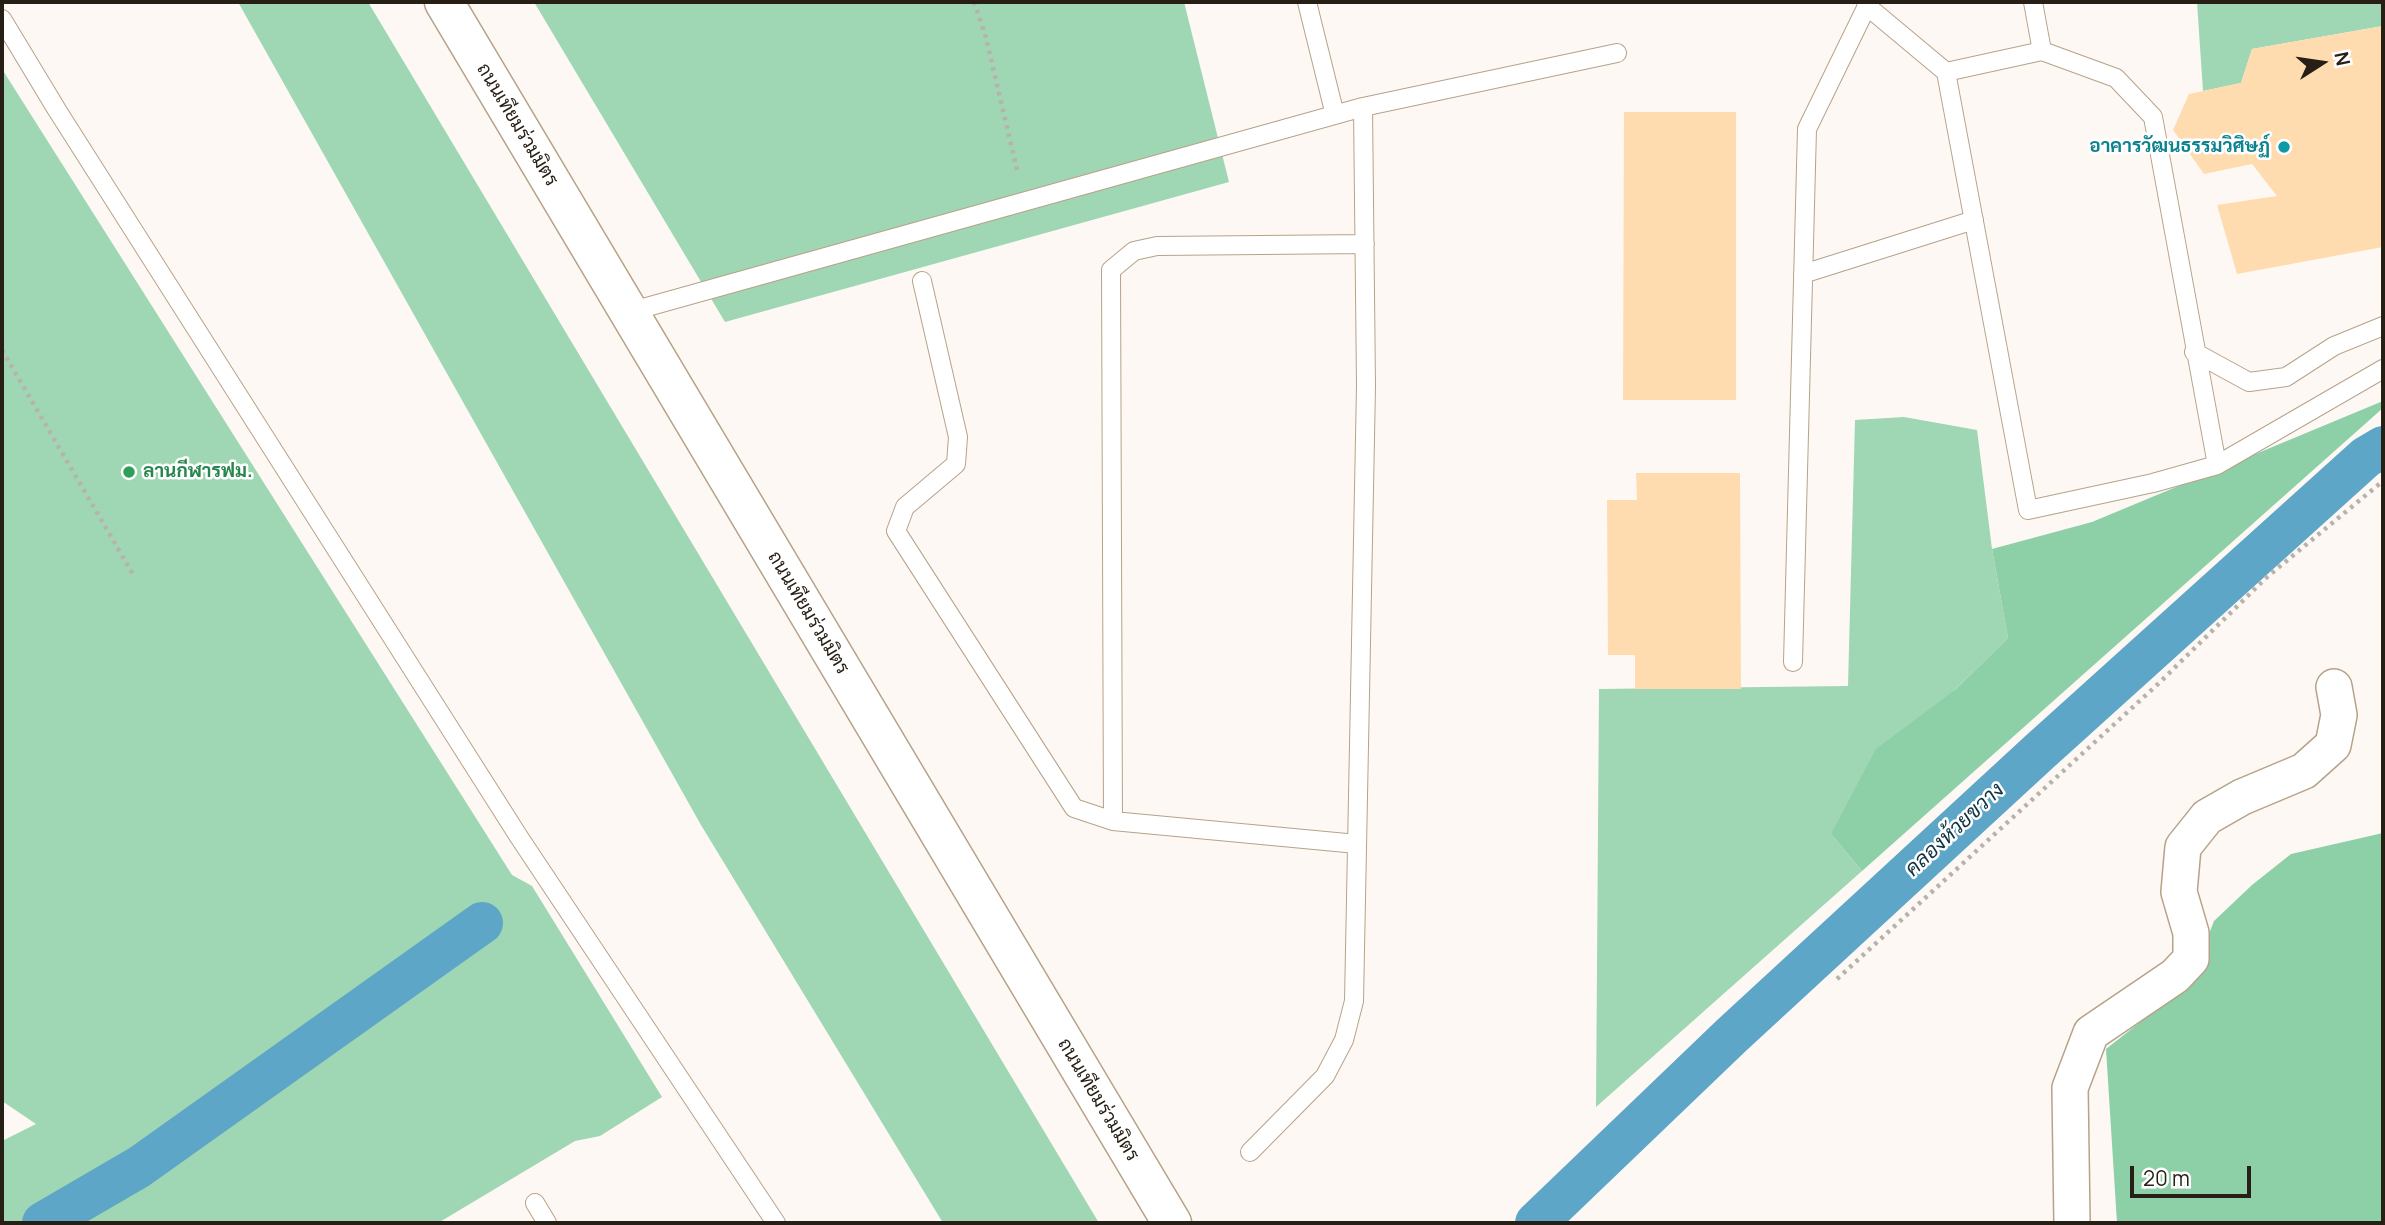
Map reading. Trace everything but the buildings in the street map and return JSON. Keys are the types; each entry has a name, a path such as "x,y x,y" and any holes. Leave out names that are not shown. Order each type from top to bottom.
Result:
{"street":[{"name":"ถนนเทียมร่วมมิตร","path":"444,2 1172,1223"},
{"path":"2072,1223 2070,1087 2091,1033 2175,976 2191,959 2191,933 2179,892 2183,846 2207,817 2242,797 2304,771 2333,745 2339,715 2334,687"}],"lane":[{"path":"1307,2 1335,115"},
{"path":"2032,2 2042,51"},
{"path":"1793,662 1807,129 1866,4 1946,72 2028,510 2153,483 2217,465 2383,369"},
{"path":"2,19 64,122 519,837 776,1223"},
{"path":"1946,72 2042,51 2116,78 2153,117 2194,352 2217,465"},
{"path":"629,312 1363,107 1617,53"},
{"path":"1250,1152 1325,1076 1344,1040 1354,1001 1366,400 1363,107"},
{"path":"1803,274 1974,220"},
{"path":"1113,821 1111,270 1134,251 1157,246 1365,244"},
{"path":"922,281 958,437 956,464 905,507 896,531 1074,808 1113,821 1357,844"},
{"path":"2194,352 2249,382 2286,377 2334,346 2383,326"},
{"path":"535,1203 547,1223"}],"path":[{"path":"974,2 985,34 1024,202"},
{"path":"2,350 134,576"},
{"path":"1837,979 2158,684 2267,577 2383,481"}],"green space":[{"path":"238,2 368,2 1099,1223 943,1223 701,825"},
{"path":"534,2 1184,2 1229,182 725,322"},
{"path":"2197,2 2383,2 2383,26 2252,49 2241,83 2203,91"},
{"name":"ลานกีฬารฟม.","path":"2,69 512,875 532,886 662,1097 600,1136 575,1141 438,1223 2,1223 2,1141 36,1124 2,1101"},
{"path":"2383,401 2383,408 1862,871 1831,834 1876,749 1955,690 2008,638 1992,549 2092,522"},
{"path":"1904,417 1977,430 1992,549 2008,638 1955,690 1831,834 1862,871 1596,1107 1599,689 1848,686 1855,420"},
{"path":"2383,833 2383,1223 2117,1223 2106,1049 2190,983 2214,921 2252,885 2291,854"}],"waterway":[{"name":"คลองห้วยขวาง","path":"1536,1223 1731,1036 2038,753 2366,457 2383,447"},
{"path":"43,1223 139,1167 482,923"}],"place":[{"name":"อาคารวัฒนธรรมวิศิษฏ์","path":"2284,147"},
{"name":"ลานกีฬารฟม.","path":"129,472"}]}
